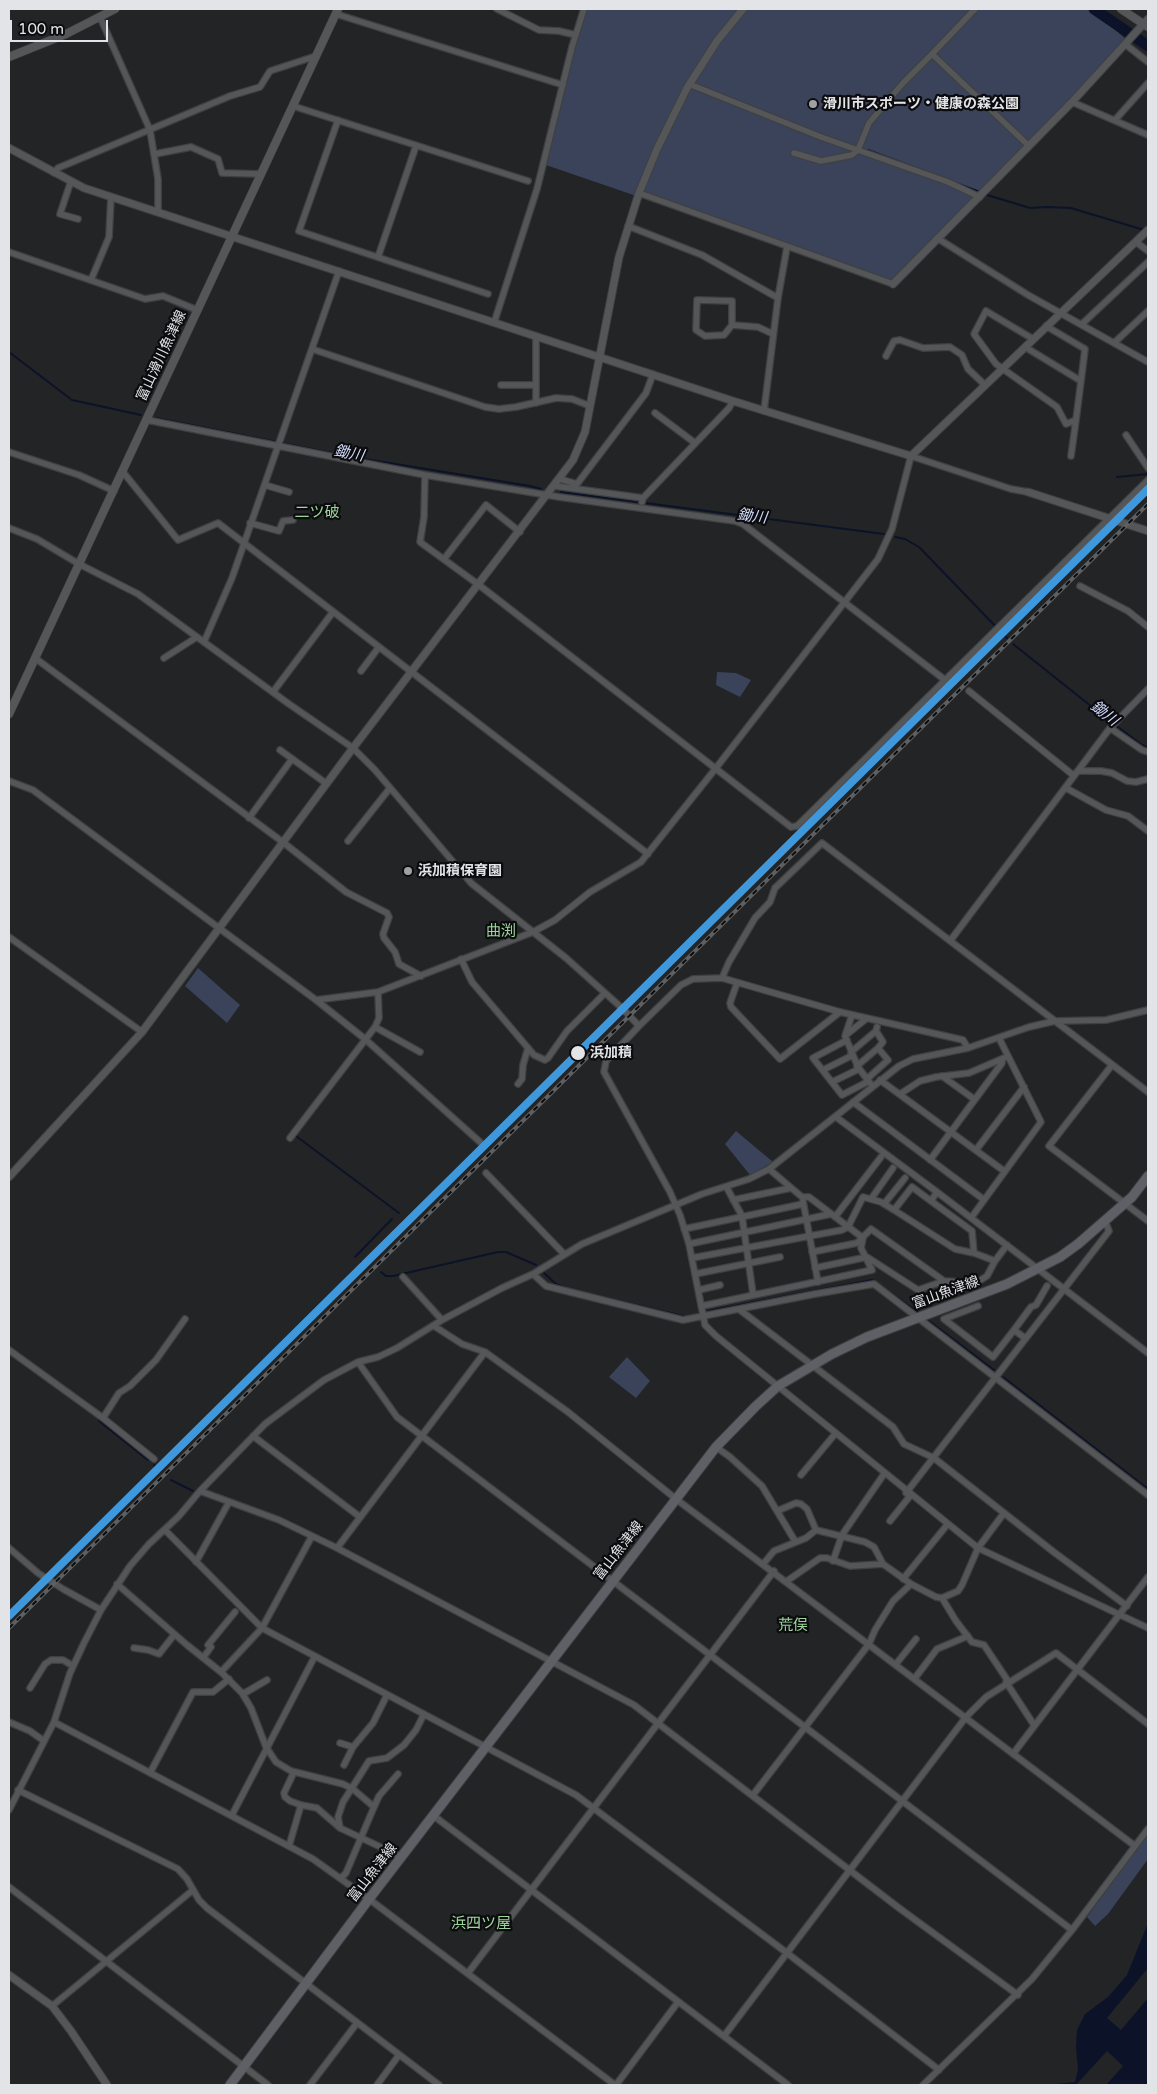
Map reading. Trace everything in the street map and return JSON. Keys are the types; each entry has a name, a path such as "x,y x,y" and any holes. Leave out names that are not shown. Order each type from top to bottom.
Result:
{"main road":[{"path":"9,57 66,34 115,9"},
{"path":"1121,9 1147,23"},
{"name":"富山滑川魚津線","path":"9,714 337,11"},
{"name":"富山魚津線","path":"230,2085 676,1498 716,1447 756,1406 778,1386 811,1364 867,1337 976,1297 1038,1269 1072,1248 1105,1221 1148,1176"}],"street":[{"path":"497,9 540,30 559,31 576,35"},
{"path":"494,323 537,189 584,9"},
{"path":"9,1177 142,1032 220,930 353,748 520,532 573,460 582,439 590,406 619,257 639,193 657,149 689,84 717,41 743,9"},
{"path":"794,153 821,161 852,155 858,150 869,123 903,83 975,9"},
{"path":"337,11 563,84"},
{"path":"100,17 150,130 158,179 158,212"},
{"path":"639,193 892,284 980,197 1072,102 1126,42 1147,23"},
{"path":"1126,42 1148,62"},
{"path":"932,54 1029,146"},
{"path":"54,173 58,168 230,96 260,87 270,71 316,56"},
{"path":"1115,120 1148,83"},
{"path":"689,84 858,150 948,182 980,197"},
{"path":"1072,102 1148,135"},
{"path":"293,106 528,182"},
{"path":"338,120 299,231 488,294"},
{"path":"378,257 416,146"},
{"path":"155,154 191,147 218,159 222,174 260,174"},
{"path":"9,148 71,182 111,197 764,411 1148,531"},
{"path":"71,182 60,214 78,219"},
{"path":"91,280 109,237 111,197"},
{"path":"628,226 702,255 778,298"},
{"path":"316,1000 378,992 533,932 555,920 590,892 641,862 878,559 898,511 911,456 1148,230"},
{"path":"937,238 1028,295 1148,362"},
{"path":"1136,242 1148,251"},
{"path":"764,411 778,298 787,247"},
{"path":"9,252 145,299 162,296 197,310"},
{"path":"1082,324 1148,262"},
{"path":"204,642 232,578 339,271"},
{"path":"697,300 732,301 732,325 724,335 705,336 696,330 697,300"},
{"path":"1033,338 986,311 974,334 996,364 1057,407 1073,439"},
{"path":"1114,343 1148,311"},
{"path":"732,325 758,328 773,334"},
{"path":"1046,326 1085,349 1071,456"},
{"path":"536,336 536,402"},
{"path":"886,356 894,342 900,340 923,348 950,347 962,355 968,370 985,385"},
{"path":"1025,347 1081,380"},
{"path":"312,349 485,407 499,409 556,398 572,399 590,406"},
{"path":"557,482 577,484 646,393 653,374"},
{"path":"501,385 536,385"},
{"path":"642,503 729,408 733,401"},
{"path":"655,412 695,443"},
{"path":"147,420 279,444 425,475 549,494 642,503"},
{"path":"1066,424 1076,420"},
{"path":"1126,435 1148,468"},
{"path":"9,452 79,475 114,491"},
{"path":"122,472 178,540 218,523 648,854"},
{"path":"425,475 424,517 420,542 479,585 791,827 797,826 1148,480"},
{"path":"557,482 642,503 743,524 945,680"},
{"path":"265,485 289,492"},
{"path":"444,559 486,505 520,532"},
{"path":"250,523 279,531 283,521 293,520"},
{"path":"9,528 45,543 79,564 138,594 353,748 390,788 471,883 566,958 639,1026"},
{"path":"1080,586 1128,611 1148,627"},
{"path":"273,692 333,612"},
{"path":"164,658 197,638"},
{"path":"361,671 378,647"},
{"path":"35,658 284,843 346,892 387,914 390,918 383,934 384,938 394,952 399,964 421,976"},
{"path":"950,940 1113,725 1148,689"},
{"path":"969,691 1076,773 1101,771 1112,773 1126,781 1148,780"},
{"path":"1113,725 1142,750 1148,752"},
{"path":"280,750 327,784"},
{"path":"249,818 292,759"},
{"path":"9,781 33,790 316,1000 365,1039 480,1142"},
{"path":"348,841 390,788"},
{"path":"1066,788 1106,810 1128,816 1148,831"},
{"path":"722,978 729,962 756,918 770,902 775,888 822,843 1148,1092"},
{"path":"9,937 142,1032"},
{"path":"461,959 472,982 534,1055 545,1060 567,1031 605,993"},
{"path":"968,1048 963,1040 852,1016 722,978 693,979 681,985 639,1026 606,1061 604,1072 676,1205 689,1244 705,1325 908,1494 978,1548 1148,1628"},
{"path":"738,983 730,1007 780,1059 840,1012"},
{"path":"290,1138 375,1027 379,1018 378,992"},
{"path":"9,1810 14,1793 54,1722 73,1666 101,1610 117,1584 149,1544 165,1530 200,1490 265,1424 324,1380 358,1362 378,1357 397,1348 442,1320 533,1274 582,1244 702,1194 727,1188 769,1169 880,1080 899,1066 913,1059 968,1048 1029,1026 1055,1021 1106,1020 1148,1010"},
{"path":"852,1016 846,1038 858,1067 873,1086"},
{"path":"866,1019 846,1038 813,1058 842,1095 868,1080 888,1060 878,1048"},
{"path":"823,1070 852,1053 876,1031 878,1022"},
{"path":"375,1027 420,1052"},
{"path":"832,1082 858,1067 878,1048 883,1042 876,1031"},
{"path":"970,1218 1041,1122 999,1038"},
{"path":"518,1084 522,1079 523,1065 528,1048"},
{"path":"900,1094 920,1081 969,1073 1008,1056"},
{"path":"930,1160 1002,1063 1002,1059"},
{"path":"1112,1065 1049,1146 1148,1221"},
{"path":"942,1076 974,1099"},
{"path":"880,1080 1004,1171"},
{"path":"976,1150 1024,1087"},
{"path":"853,1102 983,1199"},
{"path":"836,1117 1148,1353"},
{"path":"689,1244 833,1216 881,1157"},
{"path":"871,1199 893,1168"},
{"path":"769,1169 802,1197 809,1197 864,1238"},
{"path":"486,1173 564,1254"},
{"path":"884,1204 905,1178"},
{"path":"894,1210 912,1187 972,1231 974,1253"},
{"path":"727,1188 742,1216 754,1294"},
{"path":"734,1200 791,1188"},
{"path":"931,1201 937,1192"},
{"path":"802,1197 818,1282"},
{"path":"692,1258 842,1230 848,1227 864,1197 884,1204 955,1249 974,1253 995,1261"},
{"path":"684,1229 803,1204"},
{"path":"890,1521 934,1458 1108,1231 1105,1221"},
{"path":"812,1252 857,1243 871,1229 944,1281"},
{"path":"702,1306 872,1270 861,1248 864,1238"},
{"path":"815,1268 867,1257 918,1290 944,1281 976,1283 987,1276 1007,1245"},
{"path":"696,1274 780,1257"},
{"path":"533,1274 546,1286 556,1290 683,1320 703,1318 816,1294 874,1284 1148,1495"},
{"path":"403,1277 442,1320"},
{"path":"699,1290 720,1285"},
{"path":"938,1311 944,1318 993,1357 1031,1307 1036,1305 1047,1286"},
{"path":"944,1318 978,1306"},
{"path":"740,1310 893,1427 904,1444 934,1458 1127,1606"},
{"path":"103,1418 118,1393 130,1386 156,1360 185,1319"},
{"path":"434,1326 462,1344 485,1352 568,1412 676,1498 1135,1846"},
{"path":"1014,1330 1025,1338"},
{"path":"9,1350 103,1418 154,1459"},
{"path":"337,1548 485,1352"},
{"path":"358,1362 397,1417 422,1434 1072,1930"},
{"path":"801,1475 835,1434"},
{"path":"253,1436 360,1517"},
{"path":"716,1447 762,1486 795,1541"},
{"path":"833,1561 842,1535 884,1474"},
{"path":"200,1490 279,1520 337,1548 634,1705 899,1908 1018,1995"},
{"path":"196,1562 229,1502"},
{"path":"777,1511 796,1503 801,1504 807,1509 816,1530"},
{"path":"764,1563 774,1551 806,1538 816,1530 842,1535 866,1542 874,1547 883,1564 911,1584 936,1597 942,1598 958,1591 978,1548 1004,1513"},
{"path":"903,1579 947,1525"},
{"path":"165,1530 262,1628 576,1795 939,2070"},
{"path":"221,1672 262,1628 312,1536"},
{"path":"9,1548 38,1573 101,1610"},
{"path":"787,1581 820,1558 827,1558 850,1566 883,1564"},
{"path":"468,1973 774,1571"},
{"path":"1013,1754 1148,1577"},
{"path":"117,1584 221,1672 243,1694 251,1708 266,1747 276,1762 294,1772 338,1782 353,1789 374,1807"},
{"path":"753,1795 869,1644 875,1630 893,1601 911,1584"},
{"path":"942,1598 972,1642 984,1645 1034,1725"},
{"path":"203,1658 211,1647 208,1645 235,1612"},
{"path":"134,1648 160,1654 174,1634"},
{"path":"915,1678 937,1649 968,1636"},
{"path":"896,1664 916,1639"},
{"path":"724,2036 966,1717 986,1697 1007,1682 1056,1653 1148,1724"},
{"path":"232,1815 314,1656"},
{"path":"30,1688 45,1664 51,1660 63,1660 73,1666"},
{"path":"150,1772 192,1692 213,1692 229,1679"},
{"path":"243,1694 267,1680"},
{"path":"344,1765 353,1748 373,1723 387,1695"},
{"path":"340,1828 338,1817 343,1802 369,1761 388,1758 404,1745 416,1730 424,1714"},
{"path":"9,1722 30,1731 44,1741"},
{"path":"54,1722 313,1859 342,1878 615,2085 678,2002"},
{"path":"340,1743 353,1748"},
{"path":"294,1772 284,1797 290,1801 317,1808 340,1828 402,1857"},
{"path":"342,1878 361,1839 378,1796 398,1774"},
{"path":"14,1793 178,1870 187,1879 207,1908 439,2085"},
{"path":"289,1846 301,1804"},
{"path":"434,1816 788,2085"},
{"path":"923,2085 1018,1995 1072,1930 1148,1829"},
{"path":"9,1887 268,2085"},
{"path":"52,2006 193,1890"},
{"path":"9,1975 52,2006 107,2085"},
{"path":"310,2085 357,2023"},
{"path":"377,2085 399,2055"}],"shaded area":[{"name":"滑川市スポーツ・健康の森公園","path":"586,9 1091,9 1128,41 893,284 543,164"},
{"path":"717,672 736,673 751,680 740,697 716,685"},
{"path":"198,968 240,1005 227,1023 185,986"},
{"path":"736,1131 773,1162 750,1175 725,1144"},
{"path":"627,1357 650,1381 636,1398 609,1377"},
{"path":"1148,1833 1148,1859 1108,1914 1095,1926 1087,1917"},
{"path":"1148,1923 1148,2085 1046,2085 1075,2082 1078,2070 1077,2030 1085,2014 1108,1997 1127,1975"}],"pier":[{"path":"1148,1968 1148,1998 1121,2030 1107,2018"},
{"path":"1107,2051 1123,2066 1106,2085 1076,2085"}],"waterway":[{"path":"1094,9 1148,46"},
{"path":"868,150 980,192"},
{"path":"984,194 1030,208 1071,208 1144,230"},
{"name":"鋤川","path":"9,352 72,400 141,415"},
{"name":"鋤川","path":"156,418 347,456 541,489"},
{"path":"1117,477 1148,474"},
{"name":"鋤川","path":"561,492 884,534"},
{"name":"鋤川","path":"895,537 905,539 919,547 1001,632"},
{"name":"鋤川","path":"1003,635 1007,638"},
{"name":"鋤川","path":"1013,644 1106,718 1148,748"},
{"path":"296,1136 399,1213"},
{"path":"355,1257 392,1219"},
{"path":"381,1272 386,1276 393,1276 498,1252 506,1252 536,1265"},
{"path":"361,1262 369,1264"},
{"path":"544,1273 556,1284 566,1288"},
{"path":"708,1311 872,1280 918,1312"},
{"path":"573,1290 687,1317"},
{"path":"929,1321 994,1370"},
{"path":"1003,1377 1148,1489"},
{"path":"99,1421 148,1460"},
{"path":"171,1480 193,1491"}],"railway":[{"path":"9,1628 1148,504"}],"transit line":[{"path":"9,1616 1148,489"}],"place":[{"name":"滑川市スポーツ・健康の森公園","path":"813,104"},
{"name":"浜加積保育園","path":"408,871"},
{"name":"浜加積","path":"578,1053"}],"district":[{"name":"二ツ破","path":"317,513"},
{"name":"曲渕","path":"501,932"},
{"name":"荒俣","path":"793,1626"},
{"name":"浜四ツ屋","path":"481,1924"}]}
